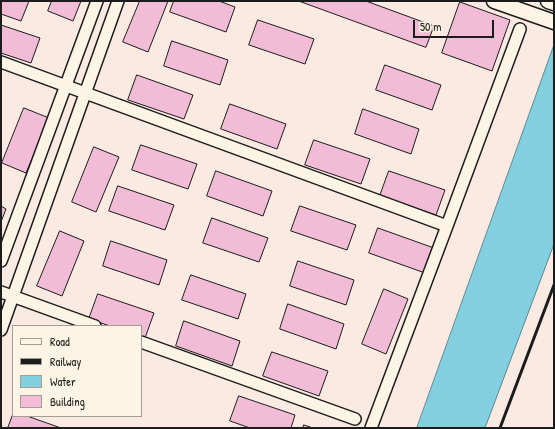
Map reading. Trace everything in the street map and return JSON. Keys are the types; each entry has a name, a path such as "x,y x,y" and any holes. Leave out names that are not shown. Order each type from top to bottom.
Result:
{"main road":[{"path":"494,1 554,22"},
{"path":"548,1 554,3"}],"street":[{"path":"1,261 97,1"},
{"path":"1,330 118,1"},
{"path":"371,428 520,30"},
{"path":"1,62 84,94 447,226"},
{"path":"1,292 92,325"},
{"path":"142,342 355,419"}],"water":[{"path":"554,45 554,244 485,428 417,428"}],"building":[{"path":"1,1 29,1 21,21 1,14"},
{"path":"52,1 81,1 73,21 48,11"},
{"path":"140,1 168,1 148,52 123,42"},
{"path":"174,1 219,1 235,7 226,32 170,12"},
{"path":"299,1 366,1 434,26 426,47"},
{"path":"460,2 510,20 492,71 442,53"},
{"path":"258,20 314,39 305,64 249,45"},
{"path":"1,25 40,38 31,63 1,53"},
{"path":"172,41 228,60 220,85 164,66"},
{"path":"385,65 441,85 432,110 376,90"},
{"path":"137,75 193,95 184,119 128,100"},
{"path":"230,104 286,124 277,149 221,129"},
{"path":"24,108 49,118 26,173 2,163"},
{"path":"363,109 419,129 411,154 355,134"},
{"path":"314,140 370,159 361,184 305,165"},
{"path":"141,145 197,164 188,189 132,170"},
{"path":"94,147 119,157 96,212 72,202"},
{"path":"216,171 272,191 263,216 207,196"},
{"path":"389,171 445,190 436,215 380,196"},
{"path":"118,186 174,205 165,230 109,211"},
{"path":"1,206 6,209 1,222"},
{"path":"300,206 356,225 347,250 291,231"},
{"path":"212,218 268,238 259,262 203,243"},
{"path":"378,228 434,248 425,273 369,253"},
{"path":"60,231 84,241 62,296 37,286"},
{"path":"111,241 167,260 159,285 103,266"},
{"path":"298,261 354,280 346,305 290,286"},
{"path":"191,275 246,294 238,319 182,300"},
{"path":"384,289 408,299 386,354 362,344"},
{"path":"98,294 154,313 145,338 142,337 142,325 107,325 89,319"},
{"path":"288,304 344,324 336,349 280,329"},
{"path":"184,321 240,341 232,366 176,346"},
{"path":"272,352 328,371 319,396 263,376"},
{"path":"239,396 295,415 291,428 250,428 230,421"},
{"path":"12,417 30,417 61,428 8,428"},
{"path":"304,425 313,428 303,428"}],"railway":[{"path":"500,428 554,285"}]}
